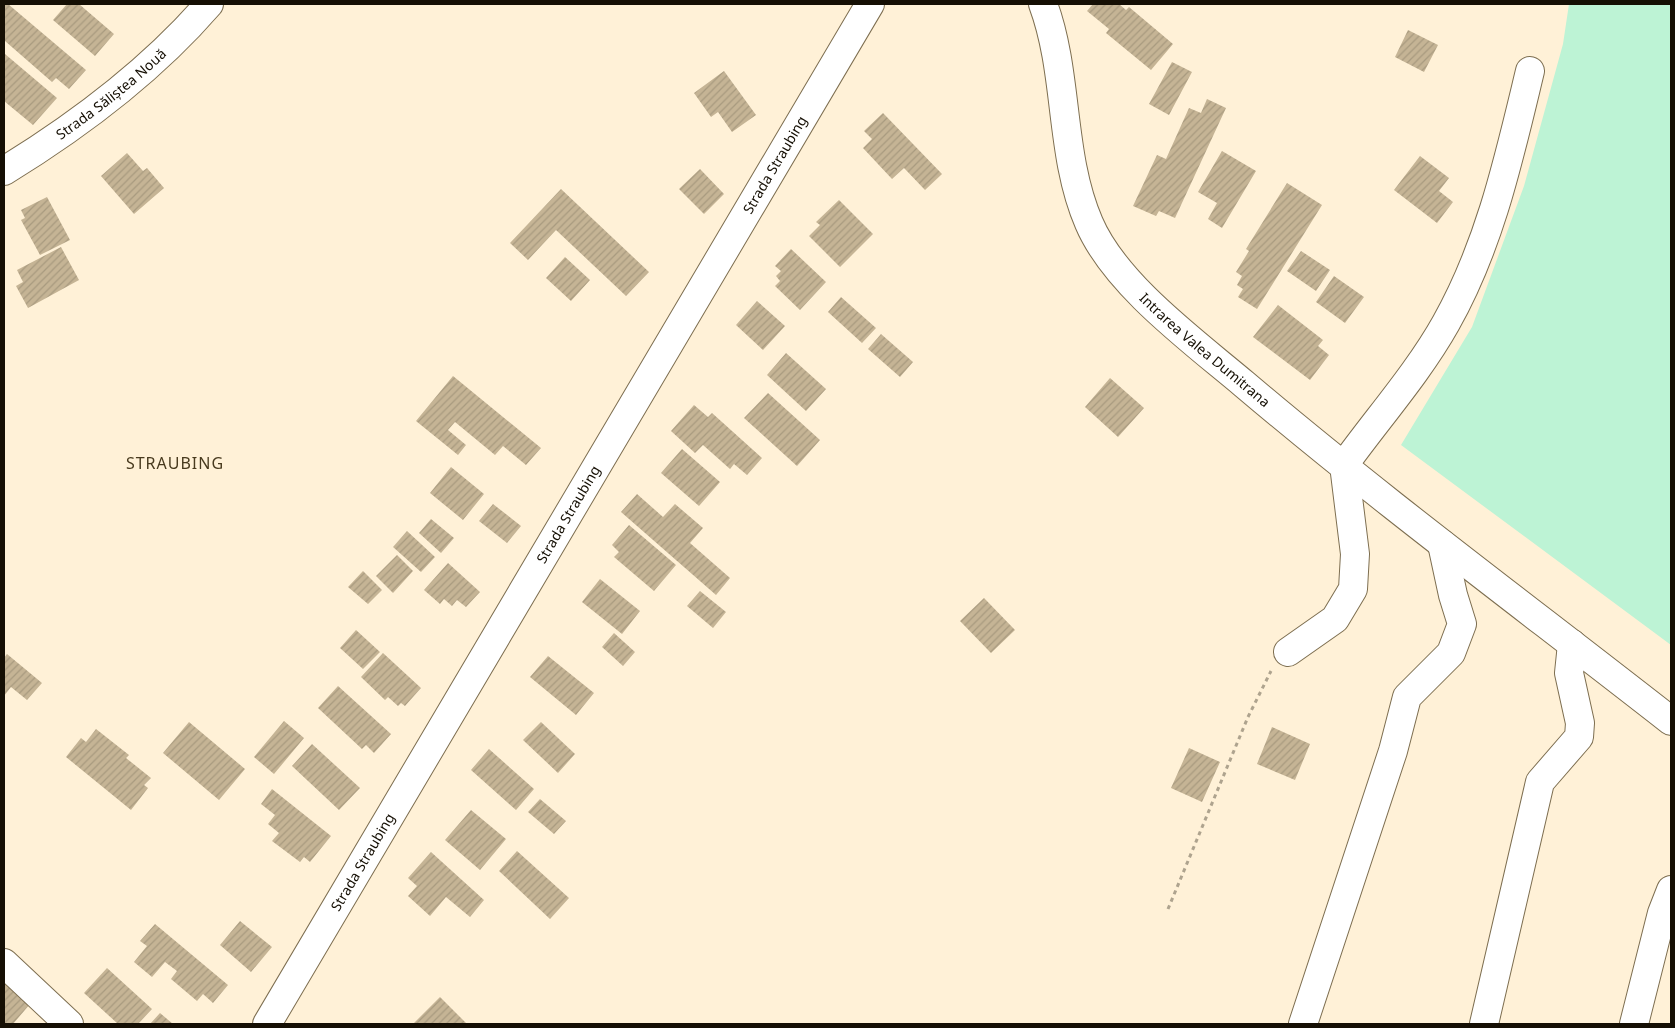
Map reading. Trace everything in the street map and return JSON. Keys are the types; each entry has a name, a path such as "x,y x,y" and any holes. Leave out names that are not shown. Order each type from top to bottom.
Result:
{"street":[{"name":"Strada Săliștea Nouă","path":"4,171 116,94 172,45 209,4"},
{"name":"Strada Straubing","path":"267,1024 870,4"},
{"name":"Intrarea Valea Dumitrana","path":"1042,4 1056,61 1071,167 1089,224 1112,261 1147,300 1190,338 1344,466 1671,721"},
{"path":"1288,652 1335,619 1353,588 1355,554 1344,466 1422,359 1445,324 1461,294 1480,250 1503,181 1530,71"},
{"path":"1303,1024 1393,751 1407,697 1451,653 1462,624 1453,595 1442,544"},
{"path":"1484,1024 1540,782 1579,737 1580,723 1569,673 1572,644"},
{"path":"1634,1024 1662,913 1671,890"},
{"path":"4,963 69,1024"}],"path":[{"path":"1168,909 1248,717 1271,670 1288,652"}],"green space":[{"path":"1569,4 1671,4 1671,645 1401,445 1472,327 1524,186 1563,44"}],"building":[{"path":"4,4 8,4 86,70 69,89 56,78 52,82 5,41 4,43"},
{"path":"67,4 79,4 114,34 95,56 53,20"},
{"path":"1093,4 1119,4 1126,10 1129,7 1173,44 1151,70 1106,33 1109,29 1087,11"},
{"path":"1408,30 1438,45 1424,72 1395,57"},
{"path":"5,54 57,98 33,125 4,101"},
{"path":"1172,62 1192,72 1169,115 1149,104"},
{"path":"724,71 756,115 732,132 718,112 711,117 694,93"},
{"path":"1207,99 1226,108 1175,218 1159,211 1156,216 1133,206 1157,155 1166,159 1189,108 1201,113"},
{"path":"883,113 942,174 925,190 904,168 892,179 863,148 872,139 864,131"},
{"path":"1222,151 1256,171 1222,228 1208,219 1217,203 1198,192"},
{"path":"127,153 143,171 147,168 164,188 134,214 101,176"},
{"path":"1420,156 1449,178 1439,191 1453,202 1437,223 1394,190"},
{"path":"700,169 724,194 704,214 679,189"},
{"path":"1287,183 1322,205 1257,309 1238,297 1243,289 1237,285 1242,276 1236,272 1249,251 1246,249"},
{"path":"561,189 649,272 626,296 556,230 528,260 510,243"},
{"path":"47,197 70,240 40,255 21,220 25,218 21,210"},
{"path":"839,200 873,234 840,267 809,236 820,225 816,222"},
{"path":"61,247 79,280 28,308 16,286 23,282 17,270"},
{"path":"791,249 826,282 800,310 775,286 780,281 776,276 781,271 775,266"},
{"path":"1301,251 1330,270 1316,291 1287,271"},
{"path":"565,257 590,280 571,301 546,278"},
{"path":"1334,276 1364,297 1345,323 1316,302"},
{"path":"841,297 876,328 862,343 828,312"},
{"path":"757,301 785,326 763,350 736,325"},
{"path":"1278,305 1323,340 1318,346 1329,355 1310,380 1253,337"},
{"path":"881,334 913,362 900,377 868,349"},
{"path":"786,353 826,389 806,411 767,375"},
{"path":"453,376 541,448 526,465 503,446 495,455 455,422 448,430 466,445 458,455 416,421"},
{"path":"1110,378 1144,408 1118,437 1085,407"},
{"path":"768,393 820,440 797,466 744,418"},
{"path":"694,405 708,417 712,413 762,458 747,475 734,464 730,469 703,445 695,453 671,431"},
{"path":"682,449 720,482 699,506 661,473"},
{"path":"451,467 484,494 463,520 430,493"},
{"path":"637,494 663,517 675,504 703,528 690,543 730,578 716,595 621,512"},
{"path":"493,504 521,526 507,543 479,521"},
{"path":"431,519 454,538 441,553 419,533"},
{"path":"629,525 676,565 654,591 614,557 619,552 612,545"},
{"path":"407,531 435,557 421,572 393,547"},
{"path":"397,555 413,571 393,593 376,576"},
{"path":"448,563 480,592 466,607 457,600 452,606 444,599 440,604 424,590"},
{"path":"363,571 382,590 368,604 348,587"},
{"path":"600,579 640,611 622,634 582,602"},
{"path":"700,591 726,612 713,628 687,606"},
{"path":"984,598 1015,630 991,653 960,621"},
{"path":"356,630 380,652 363,669 340,648"},
{"path":"614,633 635,652 623,666 602,647"},
{"path":"383,653 421,688 405,706 401,703 398,706 388,697 385,700 361,677"},
{"path":"7,654 42,683 27,700 11,687 4,696 4,658"},
{"path":"548,656 594,693 576,715 530,677"},
{"path":"338,686 391,734 374,753 366,745 362,749 318,708"},
{"path":"284,721 304,738 274,774 254,757"},
{"path":"189,722 245,769 219,800 163,753"},
{"path":"541,722 575,754 558,773 523,740"},
{"path":"1272,727 1310,744 1295,780 1257,764"},
{"path":"96,729 129,755 126,758 151,778 144,785 148,788 131,810 66,757 81,738 86,742"},
{"path":"312,744 360,788 339,810 292,766"},
{"path":"1189,748 1220,762 1202,802 1171,788"},
{"path":"489,749 534,789 516,810 471,770"},
{"path":"272,789 331,836 310,862 304,857 300,862 272,841 279,833 268,824 275,815 261,804"},
{"path":"540,799 566,821 554,834 528,812"},
{"path":"471,810 506,839 480,870 445,840"},
{"path":"517,851 569,898 550,919 499,871"},
{"path":"431,852 484,900 470,917 446,897 430,916 408,896 417,886 408,878"},
{"path":"240,921 272,947 251,972 220,945"},
{"path":"155,924 228,985 213,1003 203,994 197,1001 171,979 177,971 165,962 152,977 134,962 147,946 140,941"},
{"path":"107,968 152,1009 138,1024 118,1024 84,993"},
{"path":"4,981 30,1004 13,1024 4,1024"},
{"path":"440,997 467,1024 413,1024"},
{"path":"160,1013 173,1024 150,1024"}],"district":[{"name":"STRAUBING","path":"175,463"}]}
